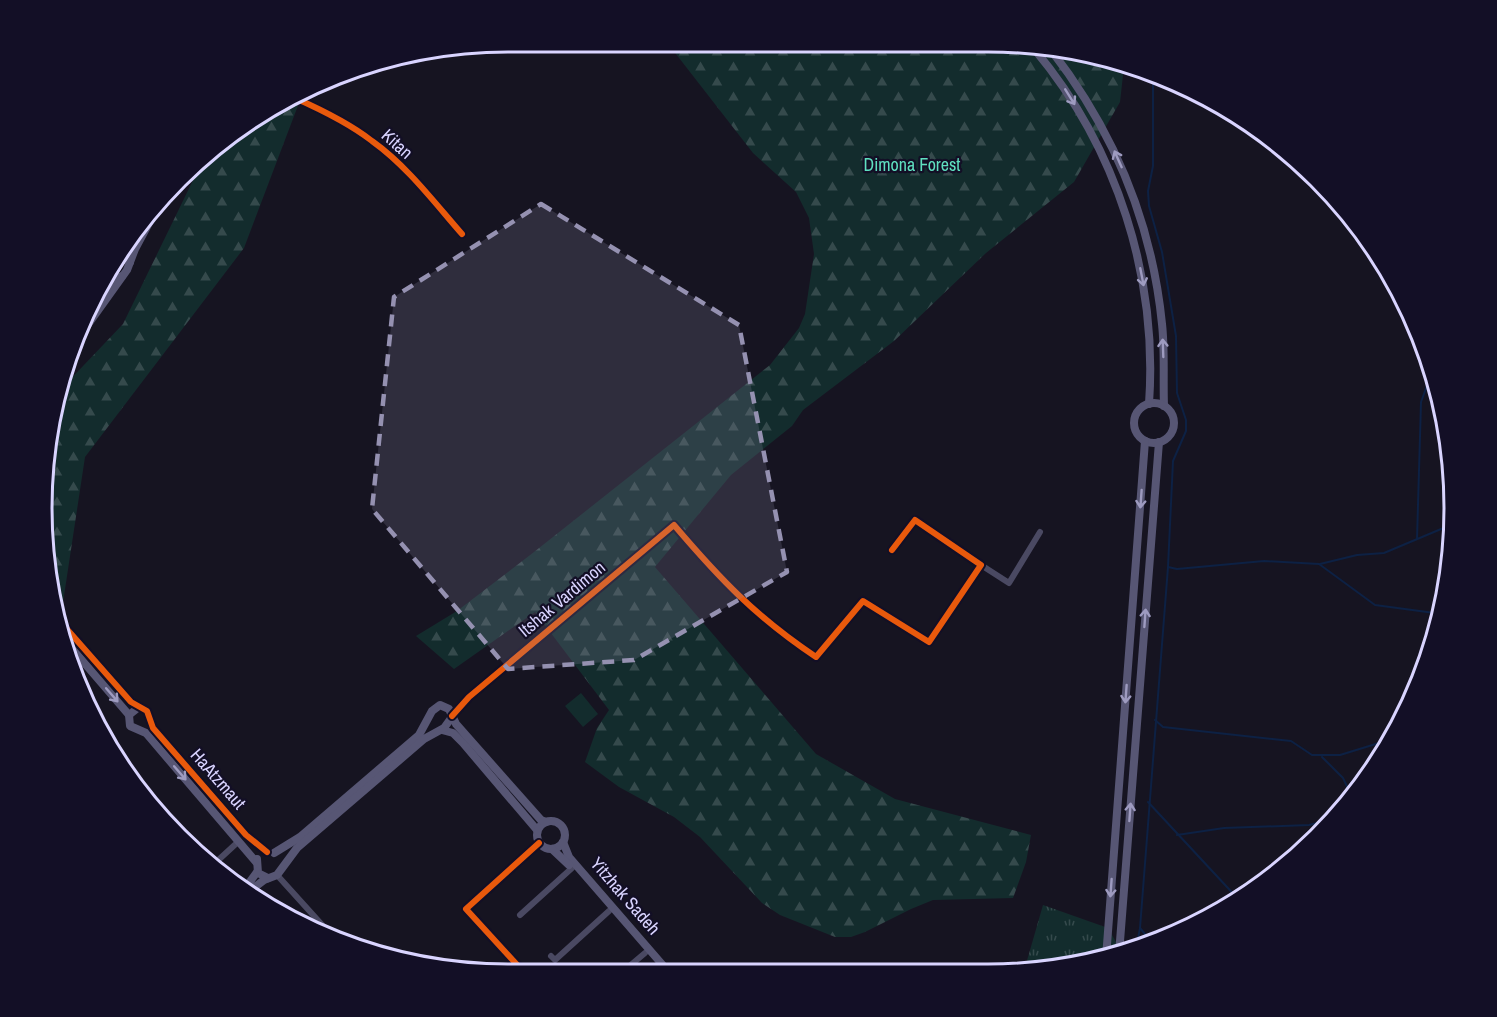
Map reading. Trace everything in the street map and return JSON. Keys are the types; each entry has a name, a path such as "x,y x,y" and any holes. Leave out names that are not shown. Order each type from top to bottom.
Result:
{"main road":[{"path":"1039,55 1063,86 1094,137 1127,216 1139,262 1150,326 1149,404"},
{"path":"1057,57 1073,79 1105,131 1139,213 1157,288 1164,352 1164,406 1172,416 1173,429 1170,435 1159,442 1145,441 1137,433 1135,421 1139,410 1149,404 1164,406"},
{"path":"99,310 123,276 142,237"},
{"path":"128,256 130,262"},
{"path":"114,280 123,276"},
{"path":"1107,949 1145,441"},
{"path":"1120,945 1159,442"},
{"path":"69,631 139,707 147,711 150,721 141,730 130,726 129,715 77,654"},
{"path":"248,883 257,872 258,856 271,853 300,837 419,735 434,708 440,705 541,820 560,824 564,832 563,842 552,849 544,848 539,843 537,830 463,742 453,733 432,730 427,723"},
{"path":"129,715 139,707"},
{"path":"254,888 275,873 305,841 424,739 440,730 450,714"},
{"name":"HaAtzmaut","path":"150,721 246,835 271,853"},
{"name":"HaAtzmaut","path":"141,730 256,862"},
{"path":"537,830 546,822"},
{"name":"Yitzhak Sadeh","path":"563,842 569,857 662,964"},
{"name":"Yitzhak Sadeh","path":"552,849 572,868 655,964"},
{"path":"271,853 280,859 275,873"},
{"path":"257,872 275,873"}],"street":[{"name":"Kitan","path":"303,102 351,126 374,142 418,183 462,234"},
{"path":"892,550 915,520 1009,583 1040,532"},
{"name":"Itshak Vardimon","path":"450,714 674,525 725,585 778,631 816,657 862,601 929,642 981,565"},
{"path":"219,860 239,841"},
{"path":"516,964 466,909 539,843"},
{"path":"520,915 572,868"},
{"path":"275,873 320,923"},
{"path":"551,956 555,960 609,911"},
{"path":"632,964 645,953"}],"highlighted area":[{"path":"541,204 739,325 787,572 634,660 508,669 372,509 394,297"}],"green space":[{"name":"Dimona Forest","path":"674,52 1018,53 1077,61 1123,73 1120,102 1074,182 986,253 894,341 803,410 792,426 731,475 655,567 816,754 895,799 1031,835 1026,862 1013,898 933,900 851,937 835,937 780,915 762,903 700,837 674,817 619,787 585,762 597,728 609,710 535,612 454,669 416,636 457,611 770,365 799,328 805,314 814,254 809,218 796,192 753,153"},
{"path":"298,104 244,248 85,457 63,604 56,568 52,508 56,449 61,420 72,378 123,324 194,179 255,129"},
{"path":"581,693 598,714 583,727 565,706"},
{"path":"1043,905 1108,928 1116,942 1116,946 1107,949 1026,963"}],"waterway":[{"path":"1138,939 1168,567 1173,461 1186,431 1186,420 1177,393 1176,336 1162,252 1149,206 1148,191 1153,166 1153,83"},
{"path":"1417,539 1421,402 1427,385"},
{"path":"1320,564 1357,555 1384,553 1444,528"},
{"path":"1168,567 1177,569 1264,561 1319,564 1375,605 1432,613"},
{"path":"1155,720 1163,727 1291,741 1312,755 1340,755 1379,743"},
{"path":"1322,757 1343,778 1348,788"},
{"path":"1148,802 1233,893"},
{"path":"1177,835 1224,828 1319,823"},
{"path":"1140,928 1146,936"}],"cycle path":[{"path":"303,102 345,123 385,151 420,185 462,234"},
{"path":"452,716 469,697 674,525 707,563 757,612 816,657 863,601 929,642 981,565 915,520 892,550"},
{"path":"70,632 131,702 147,711 153,728 246,835 267,852"},
{"path":"516,964 466,909 539,843"}]}
